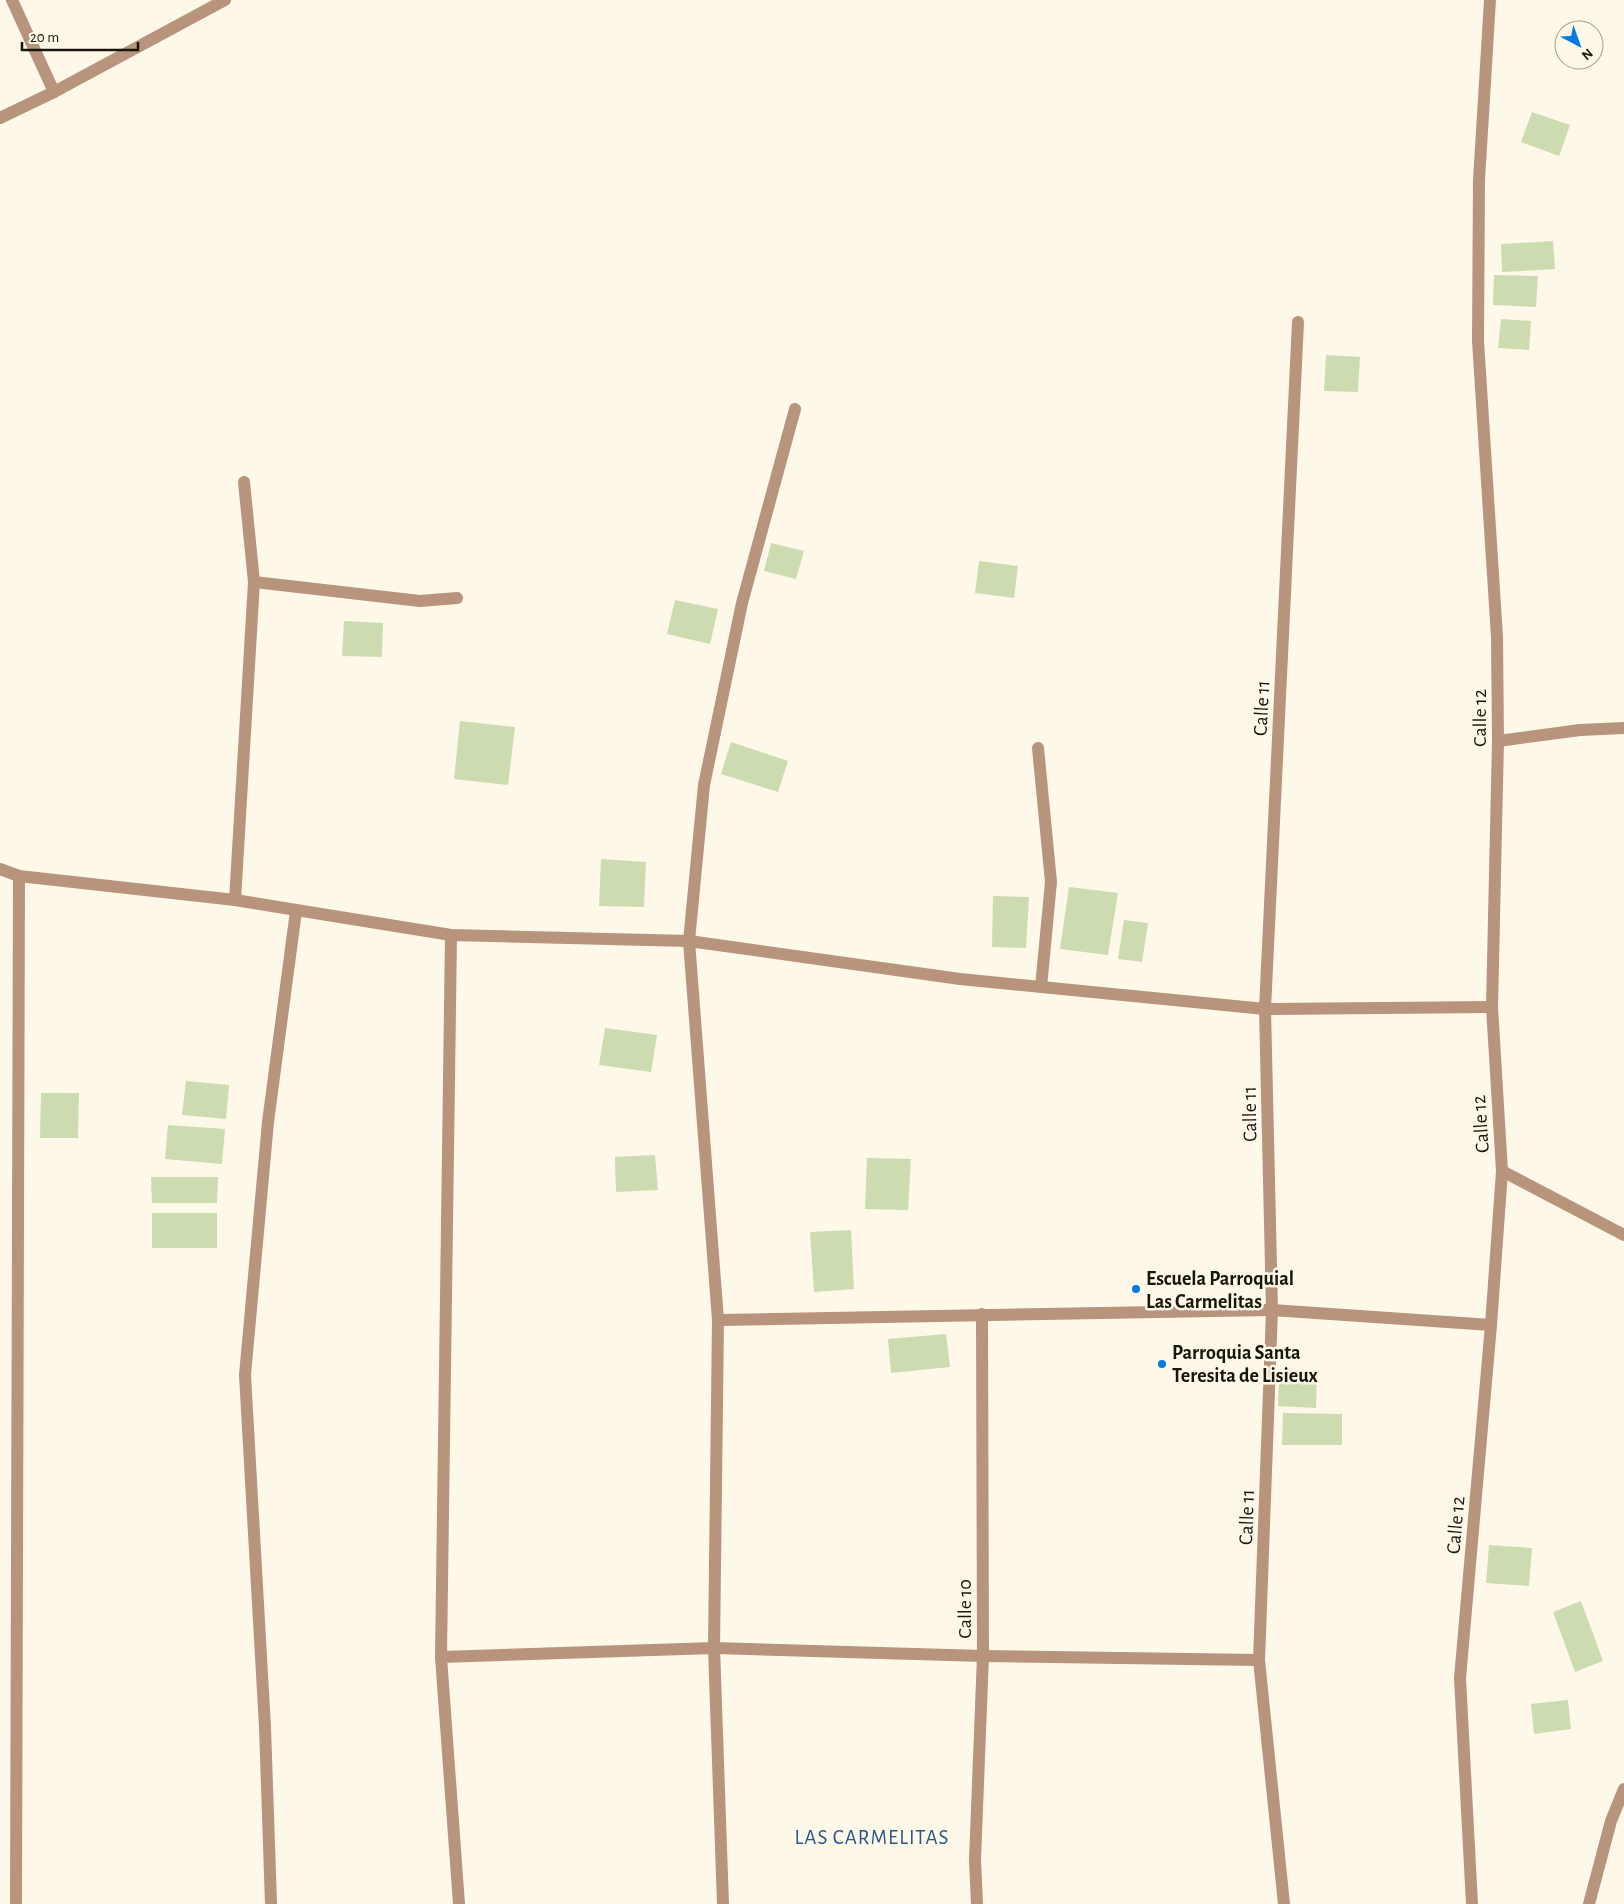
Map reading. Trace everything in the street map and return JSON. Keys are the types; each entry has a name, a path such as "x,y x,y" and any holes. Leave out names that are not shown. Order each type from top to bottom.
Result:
{"street":[{"path":"12,0 54,92"},
{"path":"0,118 54,92 225,0"},
{"name":"Calle 12","path":"1472,1904 1460,1678 1491,1325 1502,1171 1492,1007 1498,741 1497,637 1478,341 1479,180 1490,0"},
{"name":"Calle 11","path":"1284,1904 1259,1660 1272,1310 1265,1010 1298,322"},
{"path":"723,1904 714,1648 718,1320 689,941 704,785 742,602 794,408"},
{"path":"235,900 254,582 244,482"},
{"path":"254,582 420,600 457,598"},
{"path":"1498,741 1580,730 1624,728"},
{"path":"1038,748 1050,882 1041,987"},
{"path":"0,870 19,876 235,900 451,935 689,941 960,979 1265,1010 1492,1007"},
{"path":"16,1904 19,876"},
{"path":"270,1904 264,1727 245,1374 268,1122 296,911"},
{"path":"451,935 441,1657 459,1904"},
{"path":"1502,1171 1624,1235"},
{"path":"718,1320 1272,1310 1491,1325"},
{"name":"Calle 10","path":"977,1904 975,1860 983,1656 982,1314"},
{"path":"441,1657 714,1648 983,1656 1259,1660"},
{"path":"1589,1904 1611,1821 1624,1789"}],"building":[{"path":"1532,112 1570,125 1559,156 1521,142"},
{"path":"1553,241 1555,269 1502,272 1501,244"},
{"path":"1494,275 1538,276 1536,307 1493,305"},
{"path":"1501,319 1531,321 1529,350 1498,348"},
{"path":"1326,355 1360,357 1358,392 1324,391"},
{"path":"771,543 804,551 796,579 764,571"},
{"path":"979,561 1018,566 1014,598 975,593"},
{"path":"675,600 718,609 710,644 667,634"},
{"path":"344,621 383,623 382,657 342,656"},
{"path":"460,721 515,727 508,785 454,779"},
{"path":"731,742 788,761 778,792 721,774"},
{"path":"601,859 646,862 644,907 599,906"},
{"path":"1069,887 1118,893 1108,955 1060,949"},
{"path":"993,896 1029,897 1026,948 992,947"},
{"path":"1124,920 1148,923 1142,962 1118,959"},
{"path":"605,1028 657,1035 651,1072 599,1065"},
{"path":"186,1081 229,1085 226,1119 182,1115"},
{"path":"41,1093 79,1093 78,1138 40,1138"},
{"path":"168,1125 225,1129 222,1164 165,1159"},
{"path":"655,1155 658,1190 616,1192 615,1157"},
{"path":"867,1158 911,1159 908,1210 865,1209"},
{"path":"151,1177 218,1177 217,1203 152,1203"},
{"path":"152,1213 217,1213 217,1248 152,1248"},
{"path":"851,1230 854,1289 814,1292 810,1232"},
{"path":"946,1334 950,1367 891,1373 888,1339"},
{"path":"1279,1372 1317,1374 1316,1408 1278,1406"},
{"path":"1283,1413 1342,1414 1342,1445 1282,1445"},
{"path":"1489,1545 1532,1548 1529,1586 1486,1583"},
{"path":"1581,1601 1603,1661 1575,1672 1553,1612"},
{"path":"1568,1700 1571,1729 1534,1734 1531,1704"}],"place":[{"name":"Escuela Parroquial Las Carmelitas","path":"1136,1289"},
{"name":"Parroquia Santa Teresita de Lisieux","path":"1162,1364"}],"district":[{"name":"LAS CARMELITAS","path":"872,1837"}]}
